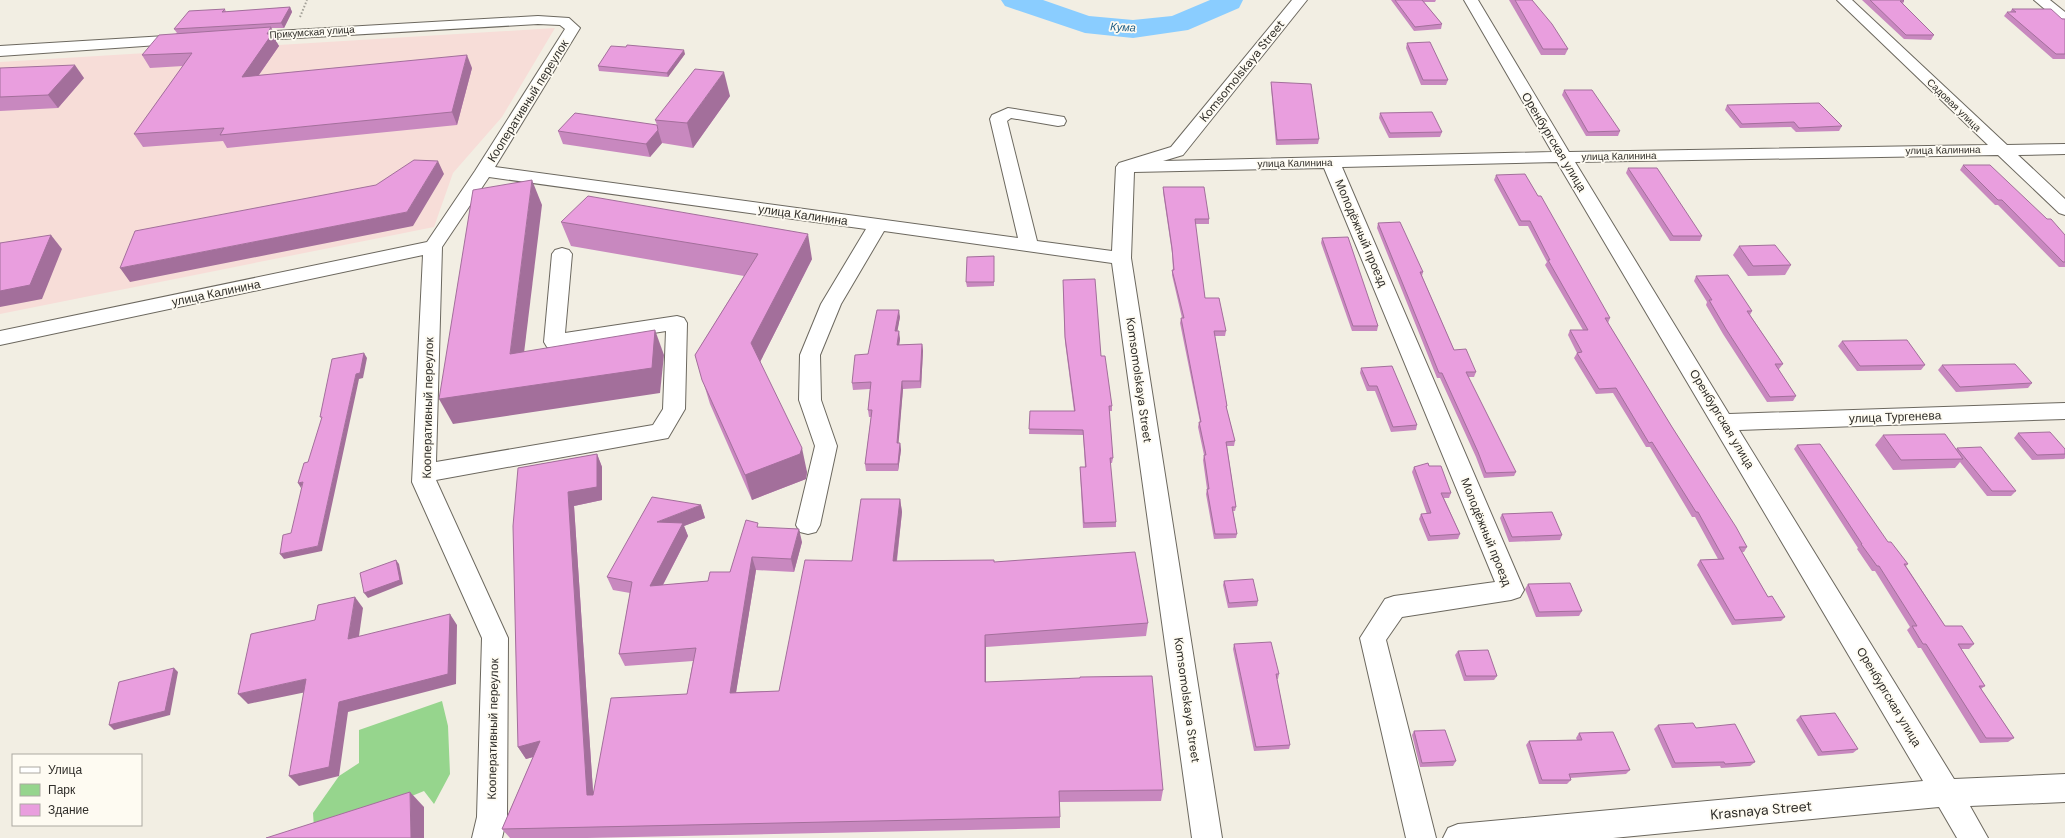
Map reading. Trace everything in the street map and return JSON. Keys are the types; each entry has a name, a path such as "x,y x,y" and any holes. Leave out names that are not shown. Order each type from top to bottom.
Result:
{"street":[{"name":"Komsomolskaya Street","path":"1207,838 1121,258 1125,167 1177,150 1300,0"},
{"name":"Оренбургская улица","path":"1471,0 1563,157 1724,422 1973,838"},
{"name":"Садовая улица","path":"1844,0 2065,209"},
{"path":"2041,0 2065,19"},
{"name":"Прикумская улица","path":"230,37 538,20 564,20 573,28"},
{"name":"Кооперативный переулок","path":"487,838 492,817 495,638 424,482 433,247 484,171 573,28"},
{"path":"0,51 198,39"},
{"path":"1029,246 998,119 1008,113 1058,121"},
{"name":"улица Калинина","path":"1125,167 1563,157 2065,149"},
{"name":"Молодёжный проезд","path":"1331,163 1511,590 1394,607 1373,638 1421,838"},
{"name":"улица Калинина","path":"484,171 1121,258"},
{"path":"808,525 826,446 810,400 810,355 831,304 878,225"},
{"name":"улица Калинина","path":"0,338 433,247"},
{"path":"425,473 660,432 674,409 677,323 554,342 562,254"},
{"name":"улица Тургенева","path":"1724,422 2065,411"},
{"name":"Krasnaya Street","path":"1458,838 1947,793 2065,788"}],"shaded area":[{"path":"555,28 502,117 453,173 434,227 0,314 0,62"}],"green space":[{"path":"442,701 448,726 450,774 434,804 424,791 346,823 314,828 313,813 339,776 359,763 359,730"}],"building":[{"path":"1395,0 1422,0 1442,24 1415,27"},
{"path":"1515,0 1532,0 1552,24 1568,49 1543,49"},
{"path":"1870,0 1903,0 1904,1 1900,1 1934,35 1906,35"},
{"path":"290,7 281,23 174,29 189,11 225,9 222,12"},
{"path":"2012,9 2051,9 2062,19 2065,19 2065,54 2056,54 2007,12 2016,12"},
{"path":"271,27 267,34 272,34 242,77 467,55 452,112 220,135 224,128 134,134 192,53 142,55 159,35"},
{"path":"1430,42 1448,80 1423,80 1407,43"},
{"path":"627,45 684,50 667,73 598,66 611,46 626,47"},
{"path":"75,65 48,95 0,97 0,68"},
{"path":"695,69 724,72 687,123 655,120"},
{"path":"1271,82 1311,84 1319,139 1277,140"},
{"path":"1564,90 1592,90 1620,131 1588,132"},
{"path":"1819,103 1842,126 1799,128 1794,122 1742,124 1727,105"},
{"path":"1432,112 1442,132 1390,133 1380,113"},
{"path":"575,113 657,125 658,130 646,144 558,131"},
{"path":"414,160 438,161 407,212 120,268 135,231 376,185"},
{"path":"1963,165 1990,165 2047,219 2051,219 2065,235 2065,262 2063,262 2002,200 1998,200"},
{"path":"1628,168 1657,168 1702,236 1673,236"},
{"path":"1525,174 1538,196 1541,196 1610,318 1605,318 1736,527 1747,547 1739,547 1768,597 1772,596 1785,617 1735,620 1700,560 1724,559 1698,512 1696,512 1652,442 1649,443 1616,388 1599,389 1577,353 1582,352 1570,330 1588,330 1548,260 1550,260 1530,221 1521,221 1496,175"},
{"path":"532,180 510,354 655,330 652,368 439,399 473,190"},
{"path":"1163,187 1204,187 1209,219 1195,219 1205,298 1219,298 1226,331 1214,331 1226,406 1235,441 1226,442 1236,507 1232,507 1237,534 1215,534 1207,489 1209,489 1204,455 1206,455 1199,422 1201,422 1181,318 1184,318 1172,270 1174,270 1172,248"},
{"path":"588,196 808,234 751,343 802,448 800,454 745,475 702,380 695,355 758,254 561,222"},
{"path":"1400,222 1423,272 1420,272 1454,350 1466,349 1476,372 1466,372 1516,472 1486,473 1442,373 1439,373 1378,223"},
{"path":"51,235 30,285 0,291 0,243"},
{"path":"1348,237 1378,326 1353,326 1322,238"},
{"path":"1775,245 1791,265 1753,266 1739,246"},
{"path":"994,256 994,282 966,282 967,257"},
{"path":"1728,275 1752,311 1747,311 1783,364 1775,364 1796,396 1770,397 1726,329 1709,300 1712,300 1696,276"},
{"path":"1095,279 1101,356 1105,356 1112,406 1109,406 1113,458 1110,458 1116,522 1084,523 1080,467 1086,467 1083,430 1029,429 1030,411 1075,411 1065,337 1063,280"},
{"path":"877,310 899,310 895,331 899,331 897,345 922,344 920,381 902,381 897,443 900,443 898,464 865,464 872,410 868,410 871,382 852,383 855,355 868,354"},
{"path":"1907,340 1925,365 1860,366 1842,341"},
{"path":"364,353 360,373 356,374 318,546 280,554 283,535 291,533 303,482 298,483 304,463 308,462 322,417 320,417 332,359"},
{"path":"2015,364 2032,383 1960,387 1942,365"},
{"path":"1392,366 1417,425 1393,427 1377,386 1369,386 1361,368"},
{"path":"2050,432 2065,449 2065,454 2037,455 2018,433"},
{"path":"1945,434 1963,459 1901,460 1883,435"},
{"path":"1820,444 1888,542 1891,542 1908,564 1904,564 1945,626 1962,626 1974,644 1958,644 1985,686 1979,686 2014,738 1986,738 1926,644 1923,644 1912,626 1917,626 1879,566 1877,566 1861,544 1797,445"},
{"path":"1981,447 2016,491 1992,491 1957,448"},
{"path":"597,454 597,487 568,492 587,795 593,795 611,698 687,694 696,648 619,654 632,582 607,577 652,497 701,505 657,522 683,523 650,586 708,581 710,572 730,572 746,520 758,523 757,527 799,529 791,559 752,557 730,693 779,691 805,560 852,561 861,499 900,499 893,561 994,560 994,562 1135,552 1148,623 985,635 985,682 1080,677 1152,676 1163,790 1059,791 1060,817 502,829 540,741 518,747 513,526 518,468"},
{"path":"1428,463 1429,466 1441,466 1451,493 1441,493 1460,534 1430,536 1421,514 1431,513 1414,467"},
{"path":"1552,512 1562,535 1512,537 1502,514"},
{"path":"396,560 400,580 364,593 360,573"},
{"path":"1253,579 1258,601 1229,603 1224,581"},
{"path":"1570,583 1582,611 1539,612 1528,584"},
{"path":"355,597 348,639 450,614 448,674 339,702 329,767 289,776 306,679 238,694 251,634 315,620 318,605"},
{"path":"1271,642 1279,674 1276,674 1290,745 1256,747 1234,644"},
{"path":"1488,650 1497,676 1466,676 1458,651"},
{"path":"174,668 165,711 109,725 119,682"},
{"path":"1835,713 1858,749 1822,752 1800,716"},
{"path":"1693,723 1696,728 1735,724 1755,762 1725,764 1724,762 1675,763 1658,725"},
{"path":"1445,730 1456,761 1422,763 1414,731"},
{"path":"1613,732 1630,770 1569,774 1571,780 1542,780 1529,741 1582,740 1579,733"},
{"path":"410,792 411,838 266,838"}],"waterway":[{"name":"Кума","path":"1015,0 1085,24 1133,29 1178,24 1229,2 1229,0"}]}
